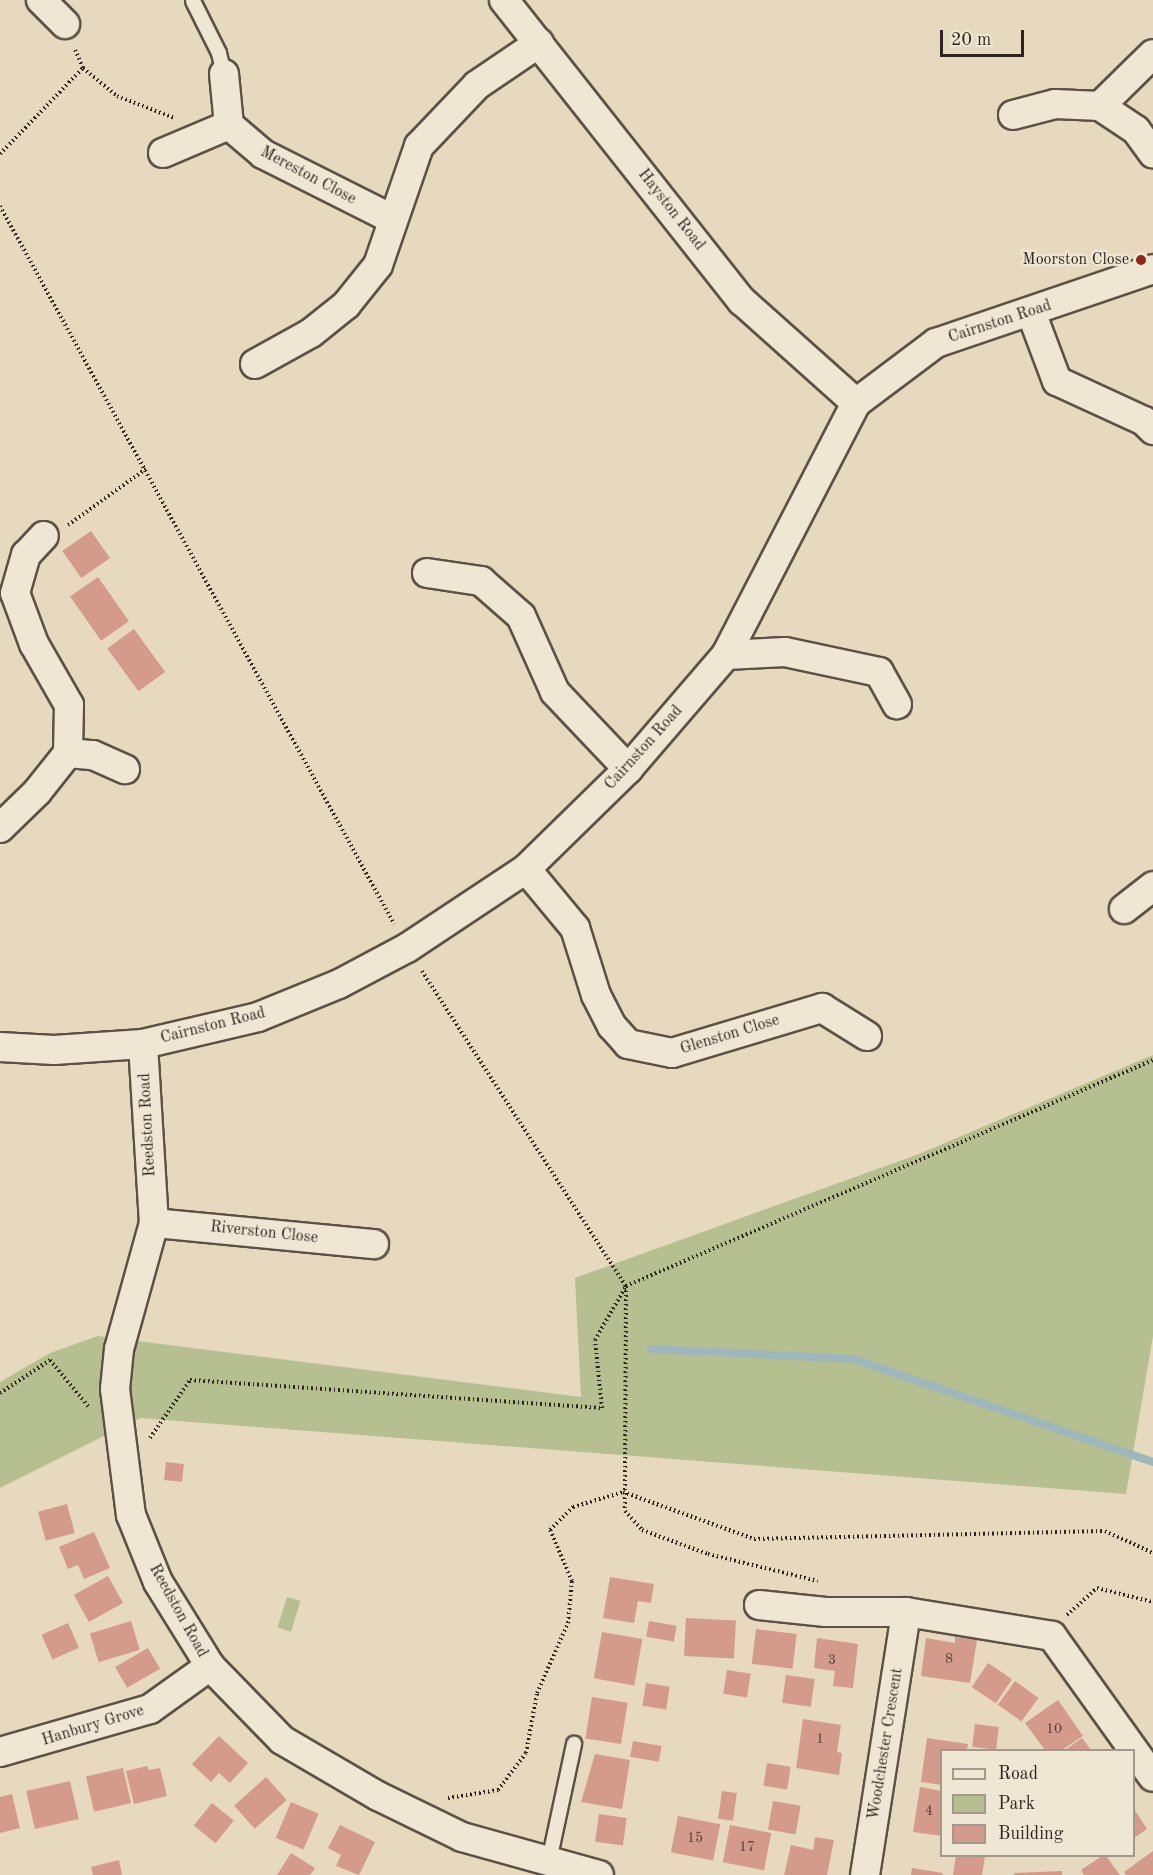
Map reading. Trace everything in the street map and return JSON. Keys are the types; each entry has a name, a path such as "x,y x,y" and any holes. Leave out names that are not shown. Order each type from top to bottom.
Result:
{"street":[{"path":"41,0 65,24"},
{"name":"Hayston Road","path":"504,0 742,301 856,403"},
{"path":"255,364 311,333 346,305 378,265 418,146 477,86 539,43"},
{"path":"1100,106 1153,54"},
{"path":"163,153 229,125 224,74"},
{"path":"1013,115 1055,104 1100,106 1136,130 1153,153"},
{"name":"Mereston Close","path":"229,125 263,154 392,219"},
{"name":"Cairnston Road","path":"0,1047 54,1050 143,1044 258,1017 339,984 407,948 526,869 628,769 726,656 856,403 936,343 1153,269"},
{"path":"1031,312 1058,381 1144,421 1153,430"},
{"path":"0,828 37,792 68,753 69,705 8,594 26,555 44,536"},
{"path":"427,573 481,581 521,616 555,692 628,769"},
{"path":"726,656 785,652 879,672 897,704"},
{"path":"68,753 93,755 125,770"},
{"name":"Glenston Close","path":"526,869 575,928 596,995 612,1026 628,1044 672,1053 822,1008 867,1036"},
{"path":"1124,909 1153,886"},
{"name":"Reedston Road","path":"143,1044 154,1222 119,1349 115,1389 119,1441 131,1515 158,1582 210,1666 282,1740 378,1796 462,1838 599,1875"},
{"name":"Riverston Close","path":"154,1222 374,1244"},
{"path":"759,1605 826,1612 906,1612 1053,1636 1133,1749"},
{"name":"Woodchester Crescent","path":"865,1875 906,1612"},
{"name":"Hanbury Grove","path":"0,1752 150,1708 210,1666"},
{"path":"1135,1752 1153,1777"}],"lane":[{"path":"193,1 219,53 224,74"},
{"path":"549,1861 574,1744"}],"path":[{"path":"65,24 82,68 117,96 168,114 201,138"},
{"path":"0,154 82,68"},
{"path":"0,206 407,948 626,1286 623,1492 625,1511 642,1530 708,1554 825,1582 826,1612"},
{"path":"0,220 6,216"},
{"path":"44,536 50,538 146,470"},
{"path":"144,1448 190,1380 602,1408 596,1340 626,1286 1153,1060"},
{"path":"0,1393 50,1360 92,1411"},
{"path":"443,1799 498,1790 526,1753 537,1693 568,1623 572,1581 550,1530 573,1507 623,1492 754,1539 1105,1531 1153,1553"},
{"path":"1066,1620 1068,1612 1097,1588 1153,1602"}],"green space":[{"path":"1153,1055 1153,1336 1126,1494 140,1418 0,1488 0,1382 50,1353 98,1336 581,1397 575,1278 919,1154"},
{"path":"287,1597 300,1601 291,1632 278,1628"}],"building":[{"path":"91,531 110,558 81,578 62,551"},
{"path":"98,577 129,621 101,641 70,597"},
{"path":"134,629 165,672 138,691 107,648"},
{"path":"166,1462 184,1464 182,1482 164,1480"},
{"path":"67,1504 75,1533 46,1541 38,1512"},
{"path":"94,1532 110,1568 84,1579 78,1565 68,1569 59,1547"},
{"path":"108,1576 123,1603 89,1622 74,1595"},
{"path":"610,1577 654,1584 651,1603 638,1601 634,1623 603,1618"},
{"path":"686,1618 736,1621 734,1659 684,1656"},
{"path":"131,1621 140,1650 99,1662 90,1634"},
{"path":"649,1621 677,1626 674,1642 646,1637"},
{"path":"68,1623 79,1648 52,1659 42,1635"},
{"path":"756,1629 797,1634 792,1669 752,1664"},
{"path":"602,1632 642,1639 634,1685 594,1678"},
{"path":"955,1637 977,1640 970,1683 921,1676 926,1638 955,1643"},
{"path":"817,1638 858,1644 853,1688 833,1686 835,1671 814,1668"},
{"path":"148,1648 160,1669 127,1688 115,1667"},
{"path":"988,1663 1012,1679 996,1703 972,1687"},
{"path":"727,1670 751,1674 747,1697 723,1694"},
{"path":"786,1675 815,1679 811,1707 782,1703"},
{"path":"1015,1681 1038,1698 1021,1722 998,1704"},
{"path":"646,1683 670,1687 666,1709 642,1706"},
{"path":"592,1697 628,1703 621,1744 585,1738"},
{"path":"1058,1700 1083,1736 1064,1749 1044,1749 1025,1723"},
{"path":"803,1719 841,1725 837,1752 842,1753 839,1775 796,1768"},
{"path":"975,1724 999,1727 996,1749 972,1747"},
{"path":"219,1736 248,1763 230,1783 219,1773 211,1782 192,1764"},
{"path":"927,1738 968,1744 967,1749 940,1749 940,1785 921,1782"},
{"path":"1082,1738 1090,1749 1066,1749"},
{"path":"633,1741 662,1746 659,1762 630,1757"},
{"path":"595,1754 630,1760 622,1809 581,1802"},
{"path":"767,1763 791,1767 787,1789 763,1786"},
{"path":"147,1766 149,1770 160,1768 167,1796 134,1804 126,1771"},
{"path":"123,1768 131,1803 94,1812 86,1777"},
{"path":"266,1777 287,1800 255,1829 234,1806"},
{"path":"70,1781 79,1819 35,1829 26,1791"},
{"path":"920,1787 940,1791 940,1836 913,1832"},
{"path":"722,1791 737,1793 733,1821 718,1819"},
{"path":"12,1794 20,1828 0,1833 0,1797"},
{"path":"773,1801 801,1806 796,1834 768,1830"},
{"path":"291,1802 319,1814 303,1850 276,1838"},
{"path":"212,1803 234,1821 216,1843 194,1826"},
{"path":"1135,1811 1147,1829 1135,1837"},
{"path":"599,1814 627,1818 623,1846 595,1842"},
{"path":"678,1816 720,1824 713,1861 671,1852"},
{"path":"340,1825 375,1842 359,1875 336,1866 341,1855 328,1848"},
{"path":"730,1825 771,1833 764,1870 723,1862"},
{"path":"815,1837 834,1840 827,1875 784,1875 791,1845 813,1850"},
{"path":"1153,1851 1153,1875 1126,1875 1124,1872"},
{"path":"291,1853 315,1868 310,1875 277,1875"},
{"path":"956,1857 985,1857 982,1875 953,1875"},
{"path":"1100,1857 1107,1857 1120,1875 1084,1875 1081,1870"},
{"path":"119,1860 122,1875 93,1875 91,1867"},
{"path":"912,1868 943,1873 942,1875 911,1875"},
{"path":"1062,1871 1062,1875 1014,1875 1014,1873"}],"waterway":[{"path":"651,1349 854,1359 1153,1462"}],"place":[{"name":"Moorston Close","path":"1141,260"}]}
